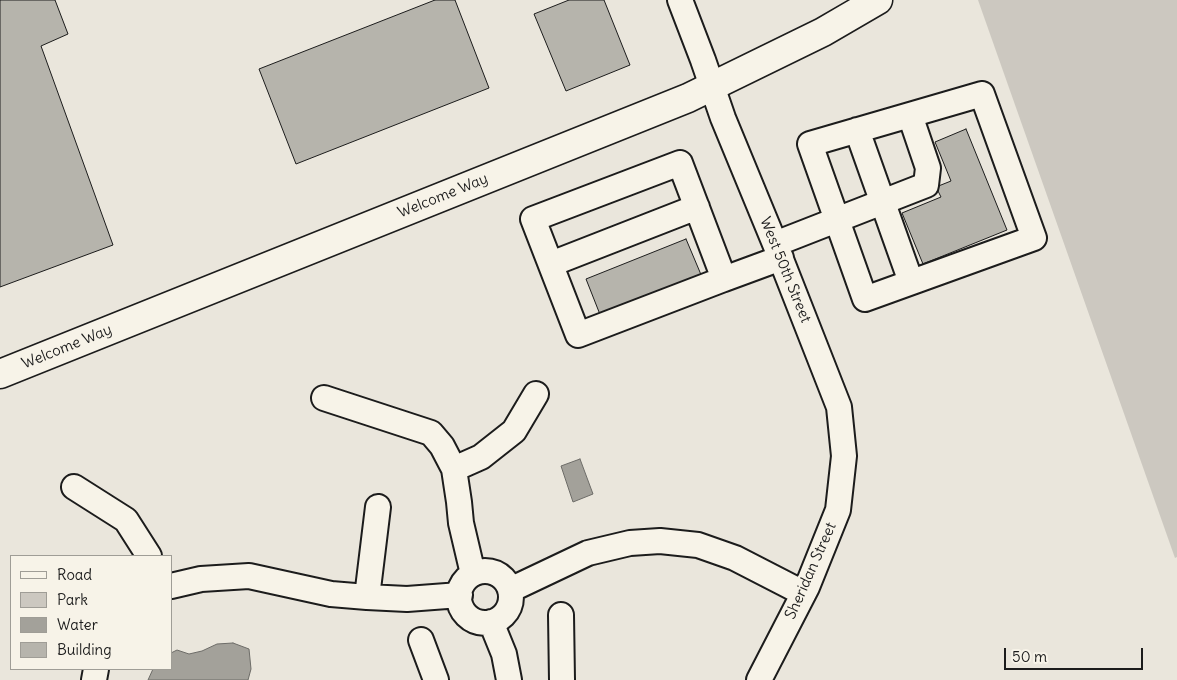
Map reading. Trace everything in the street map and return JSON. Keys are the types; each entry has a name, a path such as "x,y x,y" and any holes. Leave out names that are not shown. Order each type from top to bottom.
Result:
{"highway":[{"name":"Welcome Way","path":"0,374 712,87 823,32 878,0"}],"street":[{"name":"West 50th Street","path":"680,0 723,118 839,407 844,456"},
{"path":"982,94 1034,238 910,280 865,298 810,144 910,115 982,94"},
{"path":"724,279 680,163 533,219 578,335 724,279 836,220 886,212 926,185 928,168 910,115"},
{"path":"857,130 910,280"},
{"path":"550,264 697,207"},
{"path":"454,469 481,457 514,431 536,394"},
{"path":"324,398 430,433 442,446 454,469 461,523 473,574"},
{"name":"Sheridan Street","path":"758,680 803,594 838,510 844,456"},
{"path":"74,487 126,520 148,555"},
{"path":"367,597 378,507"},
{"path":"510,590 588,553 630,543 660,541 698,545 735,558 803,594"},
{"path":"480,571 496,573 507,583 510,590 511,599 509,607 499,619 483,623 475,621 463,610 460,595 462,586 466,579 480,571"},
{"path":"172,586 201,579 249,576 330,594 407,598 460,595"},
{"path":"561,615 562,680"},
{"path":"491,622 504,654 509,680"},
{"path":"421,640 436,680"}],"green space":[{"path":"978,0 1177,0 1177,557 1175,558"}],"water":[{"path":"580,459 593,494 573,502 561,466"},
{"path":"233,643 249,649 251,669 248,680 148,680 153,670 172,670 172,652 177,650 189,654 202,651 217,644"}],"building":[{"path":"0,0 55,0 68,34 41,46 113,245 0,287"},
{"path":"435,0 455,0 489,88 296,164 259,69"},
{"path":"569,0 604,0 630,65 566,91 534,14"},
{"path":"966,129 1007,230 923,264 902,213 941,197 936,187 951,181 935,142"},
{"path":"686,239 702,277 601,317 586,279"}]}
